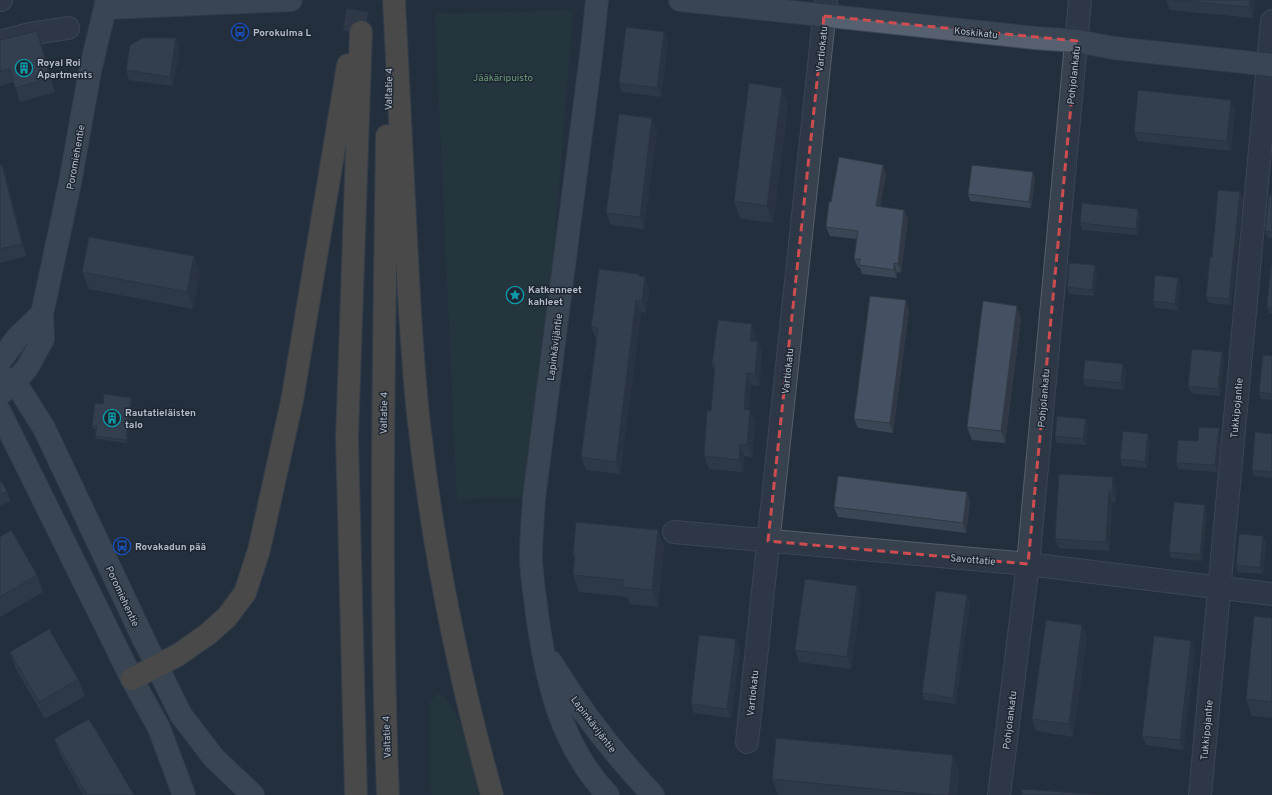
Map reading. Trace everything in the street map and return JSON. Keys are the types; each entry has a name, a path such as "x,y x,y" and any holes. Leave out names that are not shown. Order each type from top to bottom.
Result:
{"highway":[{"path":"394,0 410,323 419,422 434,532 454,644 471,721 492,795"},
{"name":"Valtatie 4","path":"388,795 383,671 383,434 390,30"},
{"path":"132,679 178,655 208,634 227,618 245,593 259,550 292,401 357,32 347,438 356,795"}],"main road":[{"path":"106,4 292,0"},
{"name":"Lapinkävijäntie","path":"597,0 534,498 531,557 542,648 552,692 564,728 592,777 608,795"},
{"name":"Koskikatu","path":"680,0 825,8 1035,38 1077,41 1114,48 1270,65"},
{"name":"Poromiehentie","path":"106,4 90,71 70,183 42,314 43,339 34,358 5,384 44,428 156,666 181,715 203,746 225,770 253,795"},
{"path":"0,361 17,338 42,314"},
{"path":"0,412 132,679 159,728 184,795"},
{"name":"Lapinkävijäntie","path":"542,648 574,699 623,764 653,795"}],"street":[{"name":"Pohjolankatu","path":"999,795 1028,564 1080,0"},
{"name":"Vartiokatu","path":"746,742 825,8"},
{"name":"Tukkipojantie","path":"1200,795 1270,65 1272,20"},
{"path":"0,42 29,34 68,28"},
{"name":"Savottatie","path":"674,532 1028,564 1272,594"}],"highlighted area":[{"path":"824,16 1077,41 1028,564 768,541"}],"green space":[{"name":"Jääkäripuisto","path":"573,10 534,498 489,497 457,501 435,14"},
{"path":"436,694 443,695 458,718 484,795 432,795 430,781 430,703"}],"building":[{"path":"1172,0 1250,0 1249,7"},
{"path":"626,27 664,32 657,88 619,83"},
{"name":"Royal Roi Apartments","path":"37,31 50,78 15,88 10,69 0,71 0,40"},
{"path":"143,38 176,38 170,77 126,70 130,45"},
{"path":"749,83 782,88 767,206 734,201"},
{"path":"1138,90 1231,100 1227,141 1134,132"},
{"path":"619,114 652,118 640,217 606,213"},
{"path":"839,157 883,165 876,206 904,210 898,264 894,263 894,270 859,265 860,259 854,259 858,231 826,227 829,202 831,202"},
{"path":"0,165 2,165 22,244 0,249"},
{"path":"972,165 1033,172 1029,202 968,194"},
{"path":"1218,190 1240,192 1229,299 1206,297 1210,257 1212,257"},
{"path":"1269,195 1272,195 1272,232 1265,231"},
{"path":"1082,203 1138,209 1136,229 1080,223"},
{"path":"89,237 194,256 187,292 82,272"},
{"path":"1069,263 1095,265 1092,290 1067,287"},
{"path":"1272,266 1272,308 1267,307"},
{"path":"599,269 639,274 639,276 645,277 642,301 636,300 616,462 581,457 598,328 591,327"},
{"path":"1155,275 1178,278 1175,304 1153,301"},
{"path":"870,296 906,300 890,423 854,419"},
{"path":"983,301 1017,306 1001,431 967,427"},
{"path":"718,320 752,324 750,341 758,341 755,374 747,373 744,409 750,410 747,445 740,444 739,460 704,456 707,411 711,411 715,365 712,364"},
{"path":"1192,349 1222,352 1218,389 1188,386"},
{"path":"1263,355 1272,356 1272,394 1259,392"},
{"path":"1085,360 1123,364 1121,383 1083,379"},
{"name":"Rautatieläisten talo","path":"104,394 131,398 126,440 95,436 97,426 92,426 95,403 103,404"},
{"path":"1057,416 1086,419 1083,439 1055,436"},
{"path":"1199,427 1219,428 1215,465 1176,463 1178,440 1198,441"},
{"path":"1123,431 1148,434 1145,462 1120,459"},
{"path":"1255,432 1272,434 1272,472 1252,470"},
{"path":"1059,474 1113,477 1112,492 1109,492 1106,542 1055,539"},
{"path":"838,476 967,492 963,523 834,507"},
{"path":"0,480 7,491 0,495"},
{"path":"1174,502 1205,505 1200,555 1169,552"},
{"path":"576,522 658,530 652,590 623,587 624,580 573,575"},
{"path":"11,530 37,575 0,597 0,537"},
{"path":"1239,534 1263,536 1260,568 1236,565"},
{"path":"805,579 857,586 847,657 795,650"},
{"path":"936,591 967,595 953,698 922,693"},
{"path":"1254,616 1272,618 1272,702 1246,699"},
{"path":"1046,620 1082,625 1069,724 1032,719"},
{"path":"49,629 78,679 39,702 10,652"},
{"path":"699,635 736,639 727,709 691,704"},
{"path":"1154,636 1191,641 1180,740 1142,736"},
{"path":"89,719 134,795 87,795 54,739"},
{"path":"776,738 953,755 949,795 934,795 772,779"},
{"path":"1022,789 1105,795 1022,795"}],"tunnel":[{"path":"354,32 359,0"}],"place":[{"name":"Porokulma L","path":"240,32"},
{"name":"Royal Roi Apartments","path":"24,68"},
{"name":"Katkenneet kahleet","path":"515,295"},
{"name":"Rautatieläisten talo","path":"112,418"},
{"name":"Rovakadun pää","path":"122,546"}]}
